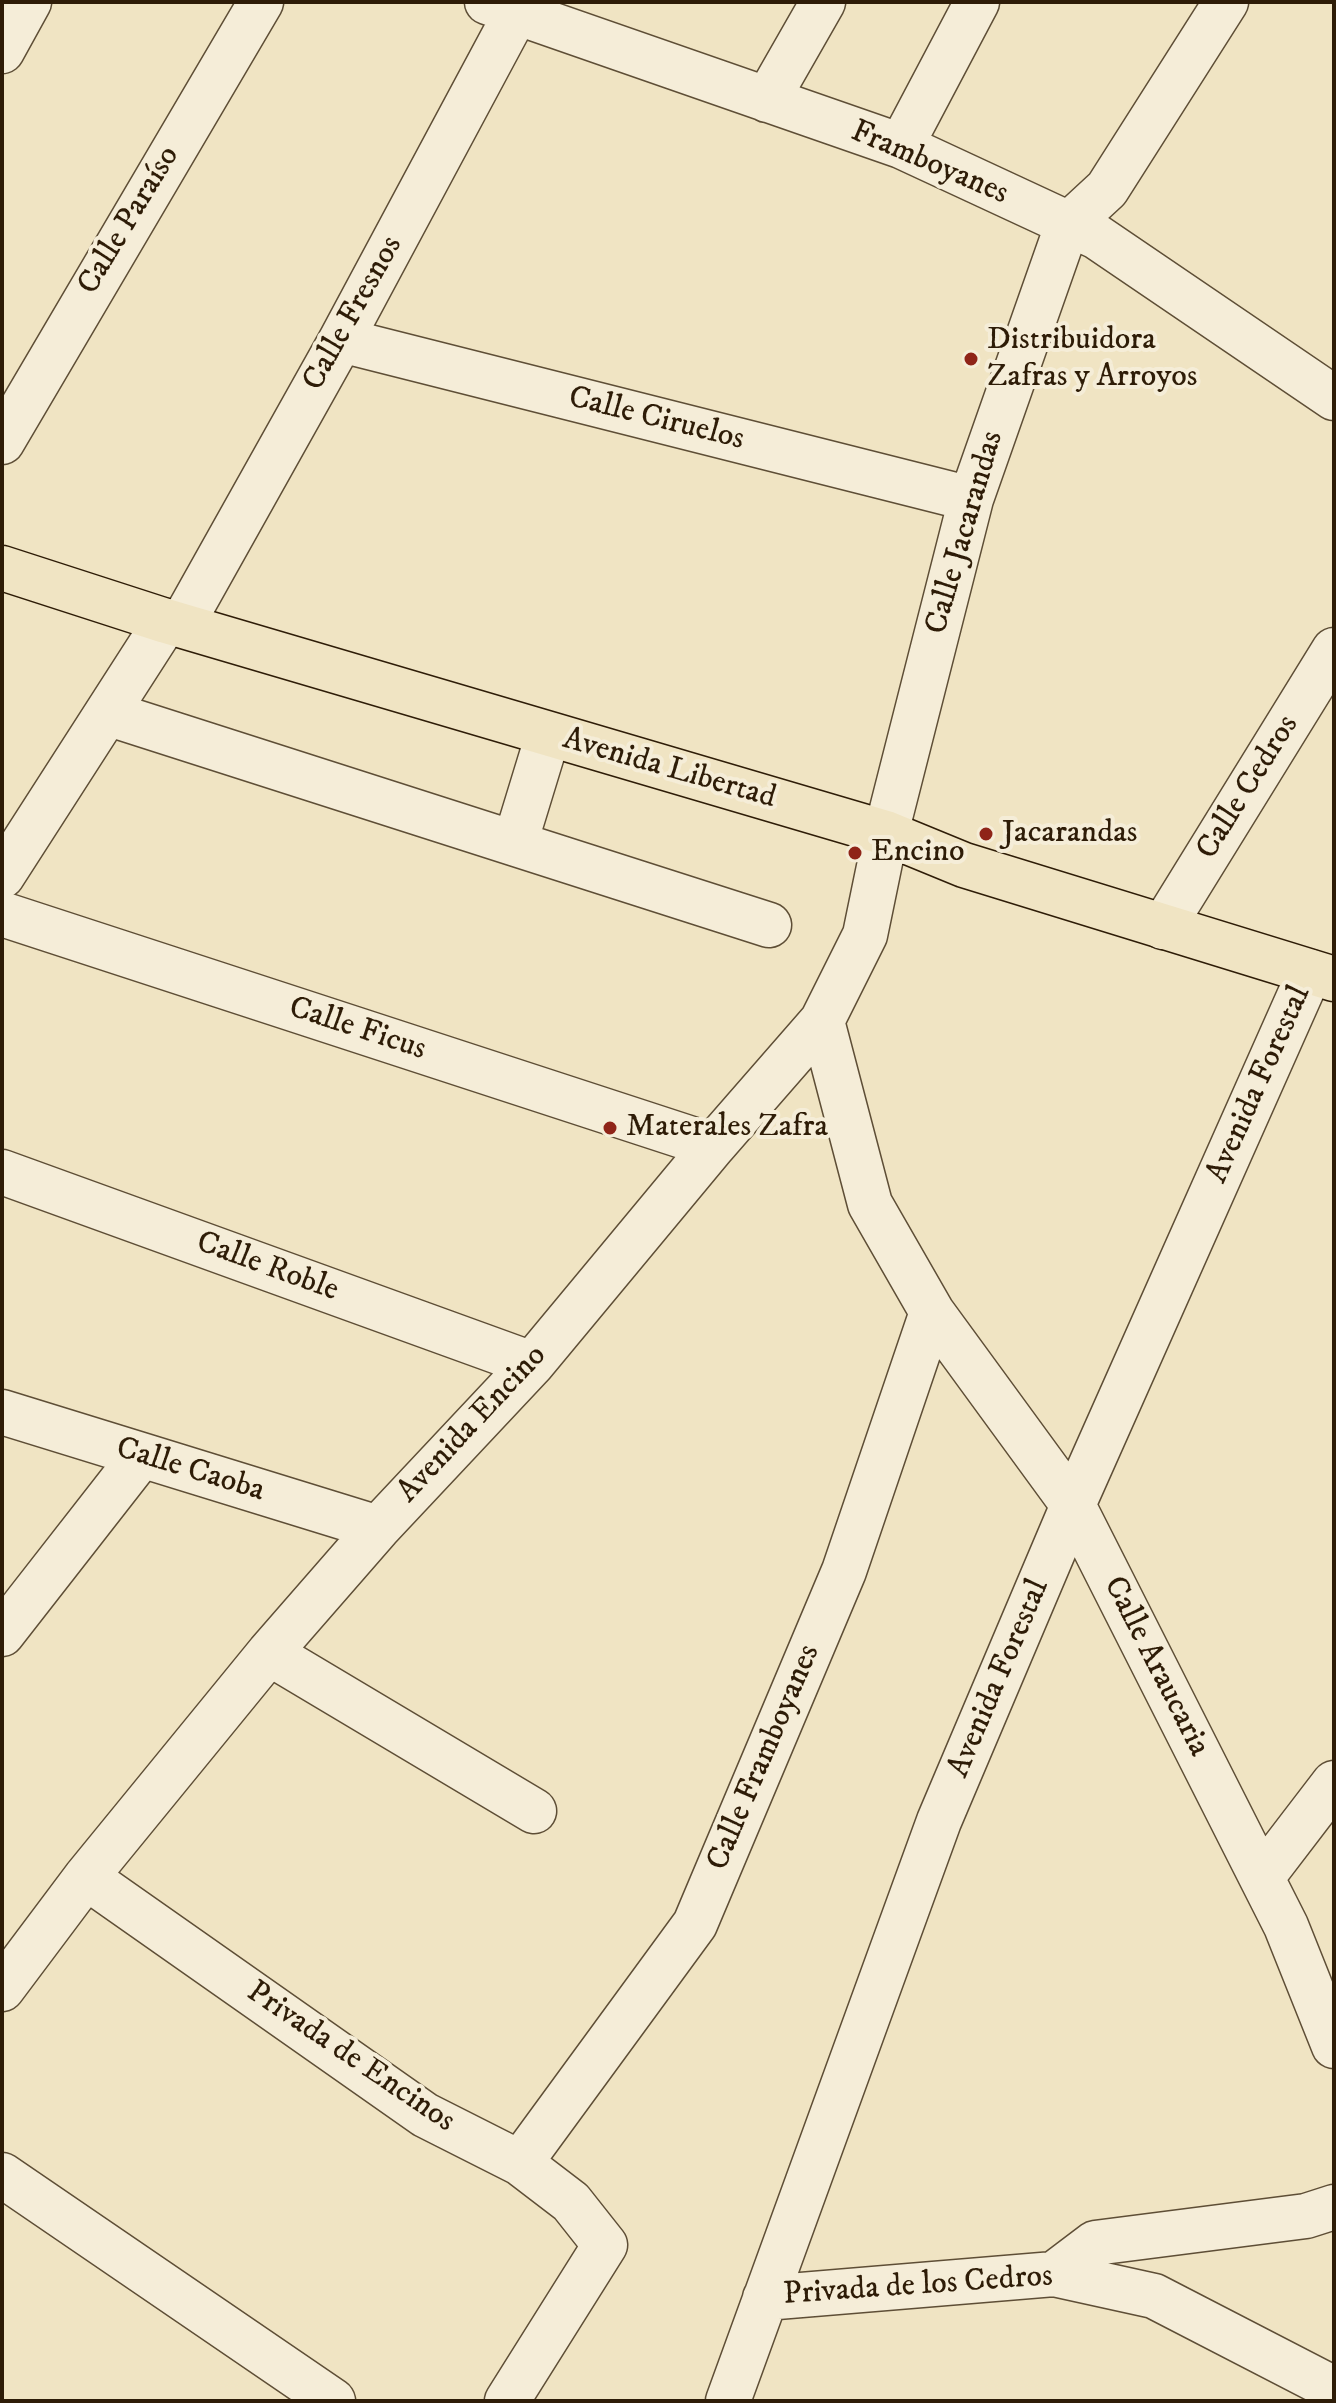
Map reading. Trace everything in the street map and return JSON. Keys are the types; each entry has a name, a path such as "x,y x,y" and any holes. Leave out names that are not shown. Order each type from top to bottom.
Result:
{"main road":[{"name":"Avenida Libertad","path":"2,568 174,623 886,833 964,865 1322,976"}],"street":[{"path":"2,51 29,2"},
{"name":"Calle Paraíso","path":"2,442 261,2"},
{"path":"767,100 823,2"},
{"path":"901,146 977,2"},
{"name":"Calle Jacarandas","path":"886,833 971,499 1067,226 1107,189 1226,2"},
{"name":"Framboyanes","path":"509,6 901,146 1067,226 1097,237 1334,398"},
{"name":"Calle Fresnos","path":"2,876 107,713 174,623 341,340 509,6"},
{"name":"Calle Ciruelos","path":"341,340 971,499"},
{"name":"Calle Cedros","path":"1163,927 1334,650"},
{"path":"107,713 769,925"},
{"path":"515,843 548,735"},
{"name":"Avenida Encino","path":"2,1989 86,1877 269,1653 378,1528 532,1364 713,1146 822,1021 865,935 886,833"},
{"name":"Calle Ficus","path":"2,914 713,1146"},
{"name":"Avenida Forestal","path":"728,2401 939,1821 1073,1505 1322,976"},
{"name":"Calle Araucaria","path":"822,1021 870,1204 932,1312 1073,1505 1286,1926 1334,2046"},
{"name":"Calle Roble","path":"2,1172 532,1364"},
{"name":"Calle Framboyanes","path":"520,2163 695,1924 844,1571 932,1312"},
{"name":"Calle Caoba","path":"2,1412 378,1528"},
{"path":"2,1634 141,1456"},
{"path":"269,1653 534,1811"},
{"path":"1262,1877 1334,1783"},
{"name":"Privada de Encinos","path":"86,1877 425,2115 520,2163 571,2202 605,2245 507,2401"},
{"path":"2,2175 333,2401"},
{"path":"1054,2274 1095,2243 1306,2216 1334,2207"},
{"name":"Privada de los Cedros","path":"765,2298 1054,2274 1154,2296 1334,2389"}],"place":[{"name":"Distribuidora Zafras y Arroyos","path":"971,359"},
{"name":"Jacarandas","path":"986,834"},
{"name":"Encino","path":"855,853"},
{"name":"Materales Zafra","path":"610,1128"}]}
